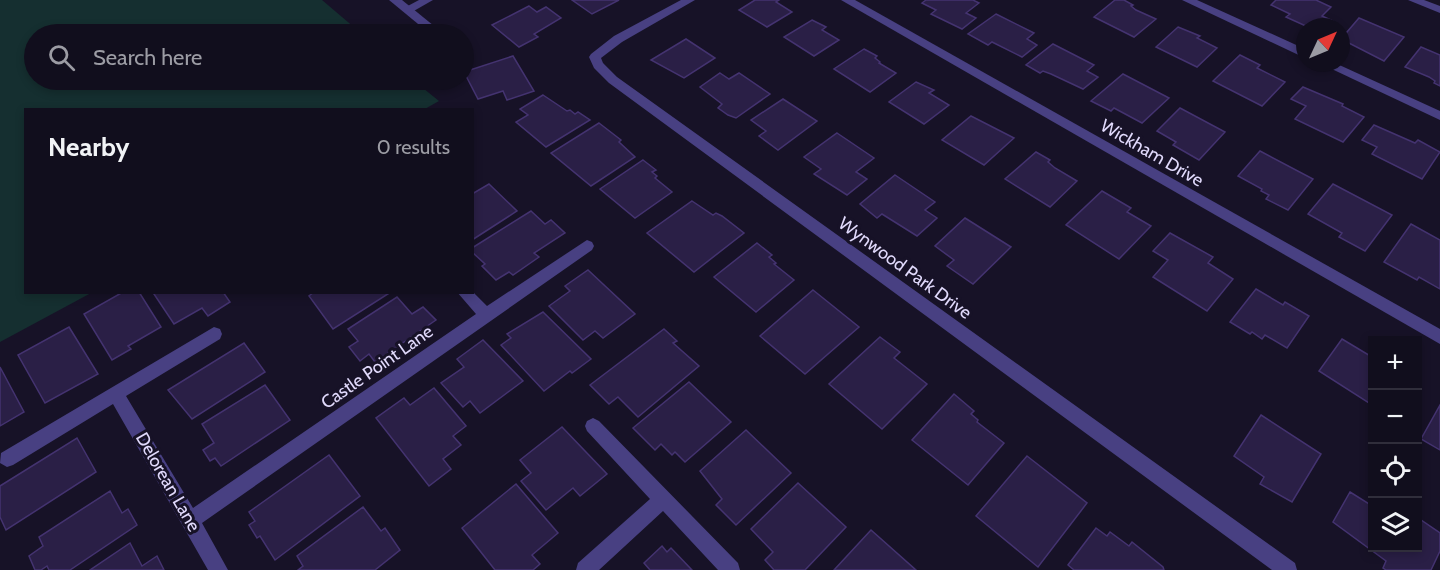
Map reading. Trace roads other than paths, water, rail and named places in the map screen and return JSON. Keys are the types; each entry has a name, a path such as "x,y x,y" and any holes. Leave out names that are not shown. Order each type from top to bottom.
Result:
{"street":[{"path":"395,0 426,24"},
{"path":"408,10 427,0"},
{"name":"Wynwood Park Drive","path":"689,0 609,45 595,57 598,65 613,80 1288,570"},
{"name":"Wickham Drive","path":"847,0 1440,338"},
{"path":"1188,0 1296,50"},
{"path":"1414,0 1440,10"},
{"path":"1345,72 1440,116"},
{"name":"Castle Point Lane","path":"190,520 587,246"},
{"path":"466,294 486,315"},
{"path":"7,459 214,334"},
{"name":"Delorean Lane","path":"116,394 219,570"},
{"path":"593,426 731,570"},
{"path":"585,570 663,499"}]}
